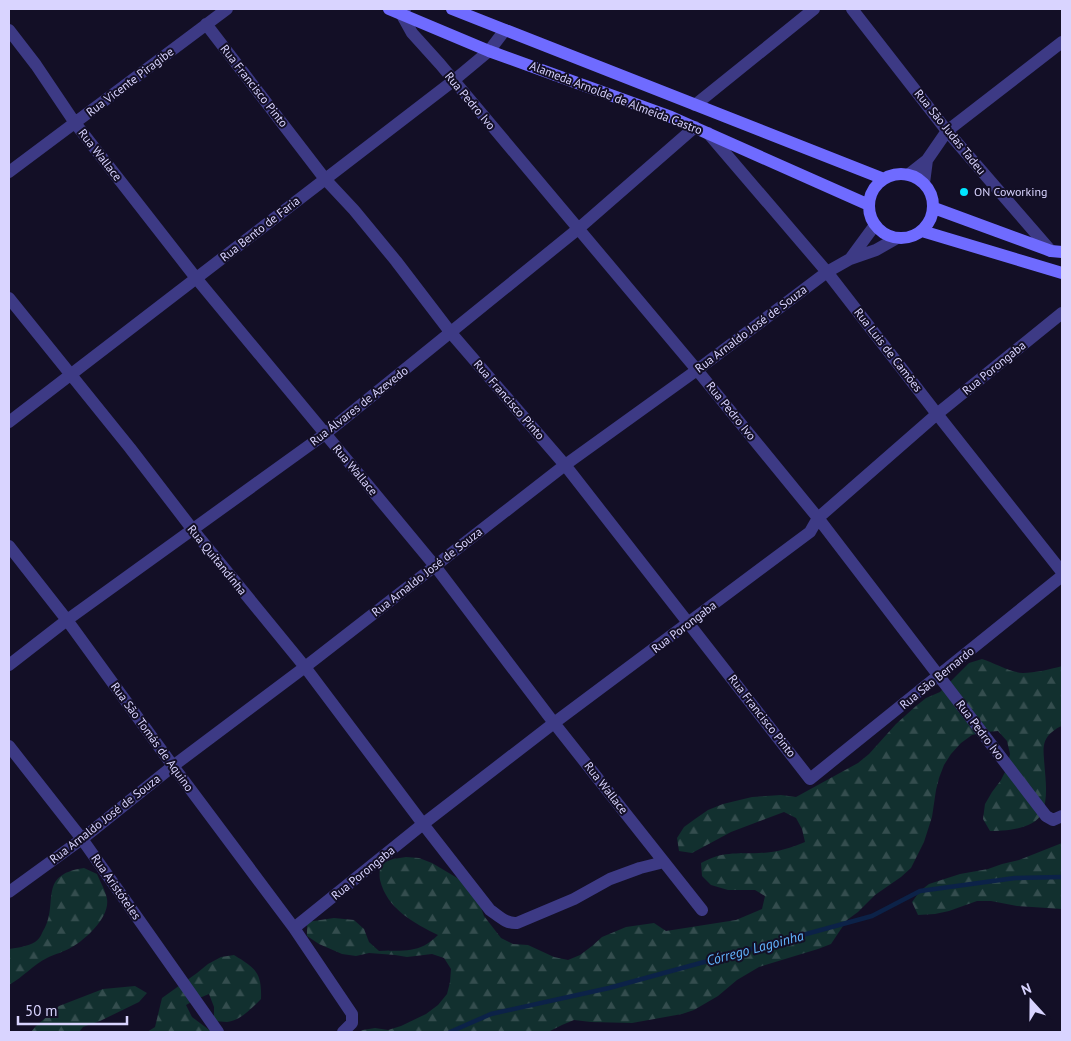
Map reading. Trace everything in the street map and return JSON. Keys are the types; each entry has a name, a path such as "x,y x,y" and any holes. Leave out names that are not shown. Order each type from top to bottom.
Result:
{"main road":[{"name":"Alameda Arnolde de Almeida Castro","path":"388,9 403,12 489,51 671,117 869,206"},
{"name":"Alameda Arnolde de Almeida Castro","path":"452,9 884,179"},
{"path":"894,175 908,175 916,177 931,192 934,202 934,213 922,232 913,237 892,238 882,233 875,226 870,216 871,195 876,186 884,179 894,175"},
{"path":"934,208 1057,252"},
{"path":"922,232 1062,274"}],"street":[{"name":"Rua Vicente Piragibe","path":"9,172 227,9"},
{"path":"695,105 814,9"},
{"name":"Rua São Judas Tadeu","path":"852,9 947,131 1057,252"},
{"name":"Rua Pedro Ivo","path":"403,12 412,33 697,370 818,518 1046,816 1058,818"},
{"name":"Rua Francisco Pinto","path":"206,24 326,178 396,261 451,332 565,465 810,778"},
{"name":"Rua Wallace","path":"9,30 36,65 75,123 196,278 435,566 554,723 702,910"},
{"name":"Rua Bento de Faria","path":"9,422 453,81 489,51 505,30"},
{"path":"908,175 927,160 947,131 1062,42"},
{"name":"Rua Álvares de Azevedo","path":"9,665 67,620 325,434 578,229 695,127"},
{"name":"Rua Luis de Camões","path":"708,133 827,272 1062,572"},
{"path":"924,183 927,160"},
{"name":"Rua Arnaldo José de Souza","path":"850,259 875,226"},
{"name":"Rua Arnaldo José de Souza","path":"9,892 305,667 565,465 697,370 827,272 850,259 876,250 897,238"},
{"name":"Rua Quitandinha","path":"9,298 130,448 193,530 305,667 490,910 503,920 517,923 574,899 610,880 640,868 664,862"},
{"name":"Rua Porongaba","path":"294,928 554,723 810,532 818,518 937,414 1062,313"},
{"name":"Rua São Tomás de Aquino","path":"9,546 67,620 294,928 352,1014 352,1023 343,1032"},
{"name":"Rua São Bernardo","path":"810,778 1062,576"},
{"name":"Rua Aristóteles","path":"9,746 82,838 218,1032"}],"green space":[{"path":"982,659 1023,673 1043,671 1062,666 1062,726 1049,735 1044,744 1046,793 1044,807 1038,818 1033,823 1019,828 990,831 983,819 985,804 1007,768 1010,754 1007,741 998,731 972,735 961,743 944,765 939,778 932,817 924,842 911,868 875,895 847,920 831,944 759,967 737,980 718,996 694,1010 632,1023 574,1020 548,1032 358,1032 375,1028 388,1030 426,1014 438,1005 447,994 451,969 444,958 432,954 407,957 369,953 356,956 342,954 319,944 307,936 307,922 334,918 354,920 364,929 369,942 379,951 411,950 431,941 438,935 411,920 395,907 380,880 380,864 406,857 419,858 432,863 459,879 479,902 484,916 501,938 513,944 528,945 554,957 568,960 580,955 602,937 626,927 654,923 666,931 736,920 762,909 765,896 755,890 728,890 711,885 702,876 701,863 723,855 771,852 805,842 802,829 796,818 784,812 731,832 692,853 679,851 677,838 684,827 708,810 723,804 752,797 781,795 796,797 858,763 916,706 926,698 940,692 969,663"},
{"path":"1062,843 1062,909 977,901 949,911 918,915 912,902 920,891 929,884 960,874 988,869 1019,860"},
{"path":"84,868 97,874 107,899 105,913 101,920 78,943 42,961 9,985 9,949 29,945 38,939 50,912 54,884 59,877"},
{"path":"234,955 256,972 260,983 261,999 250,1010 232,1021 214,1021 214,1007 209,994 186,1005 192,1017 212,1032 147,1032 155,1027 162,998 208,964 221,957"},
{"path":"135,986 147,993 139,1002 83,1027 79,1032 31,1032 59,1006 103,989"}],"waterway":[{"name":"Córrego Lagoinha","path":"450,1032 491,1014 609,988 872,916 920,891 1015,878 1062,877"}],"place":[{"name":"ON Coworking","path":"964,192"}]}
